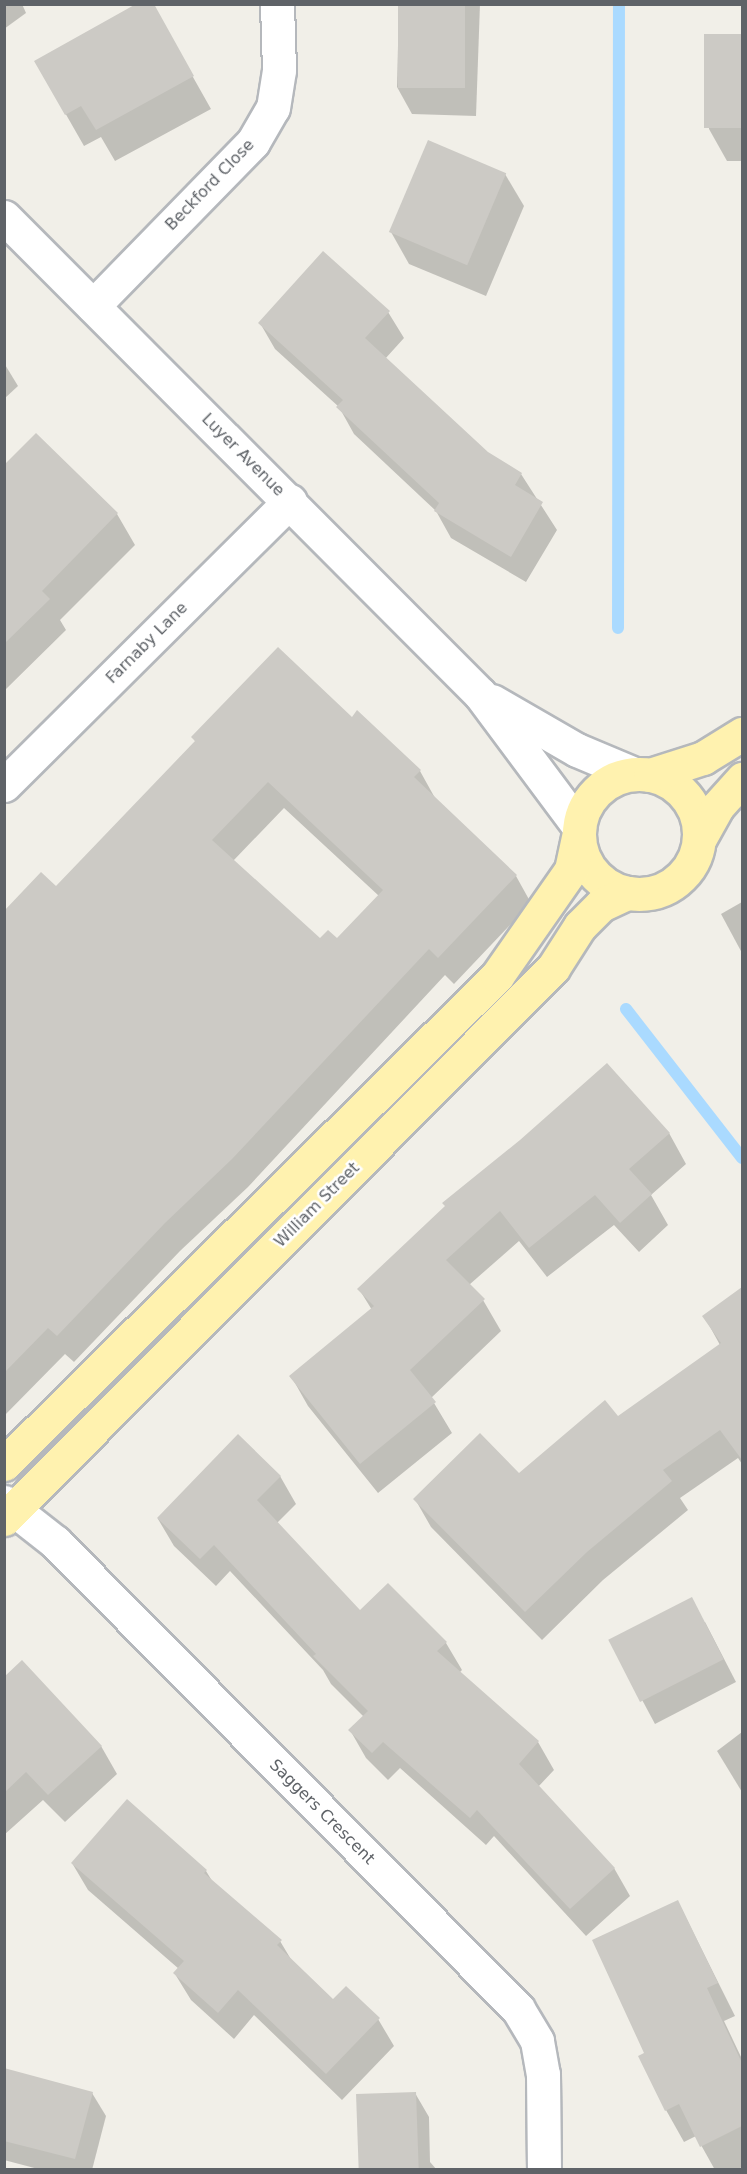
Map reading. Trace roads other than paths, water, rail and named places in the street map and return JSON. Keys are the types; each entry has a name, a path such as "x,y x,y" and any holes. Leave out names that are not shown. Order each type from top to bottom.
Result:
{"main road":[{"path":"4,1464 497,975 571,870 585,807 597,790 614,779 642,775 703,758 742,734"},
{"path":"642,775 679,788 691,802 698,820 700,838"},
{"path":"579,829 584,860 595,875 610,886 627,893 648,893 668,887 684,875 695,858 700,838 717,807 742,779"},
{"name":"William Street","path":"7,1511 553,968 580,926 601,905 627,893"}],"street":[{"name":"Beckford Close","path":"93,306 253,142 273,108 279,70 277,4"},
{"name":"Luyer Avenue","path":"4,217 290,501 480,694 579,829"},
{"name":"Farnaby Lane","path":"4,785 290,501"},
{"name":"Luyer Avenue","path":"480,694 577,750 642,775"},
{"name":"Saggers Crescent","path":"7,1511 55,1542 518,2009 537,2041 543,2074 544,2169"}],"waterway":[{"path":"618,628 619,4"},
{"path":"626,1009 742,1158"}]}
